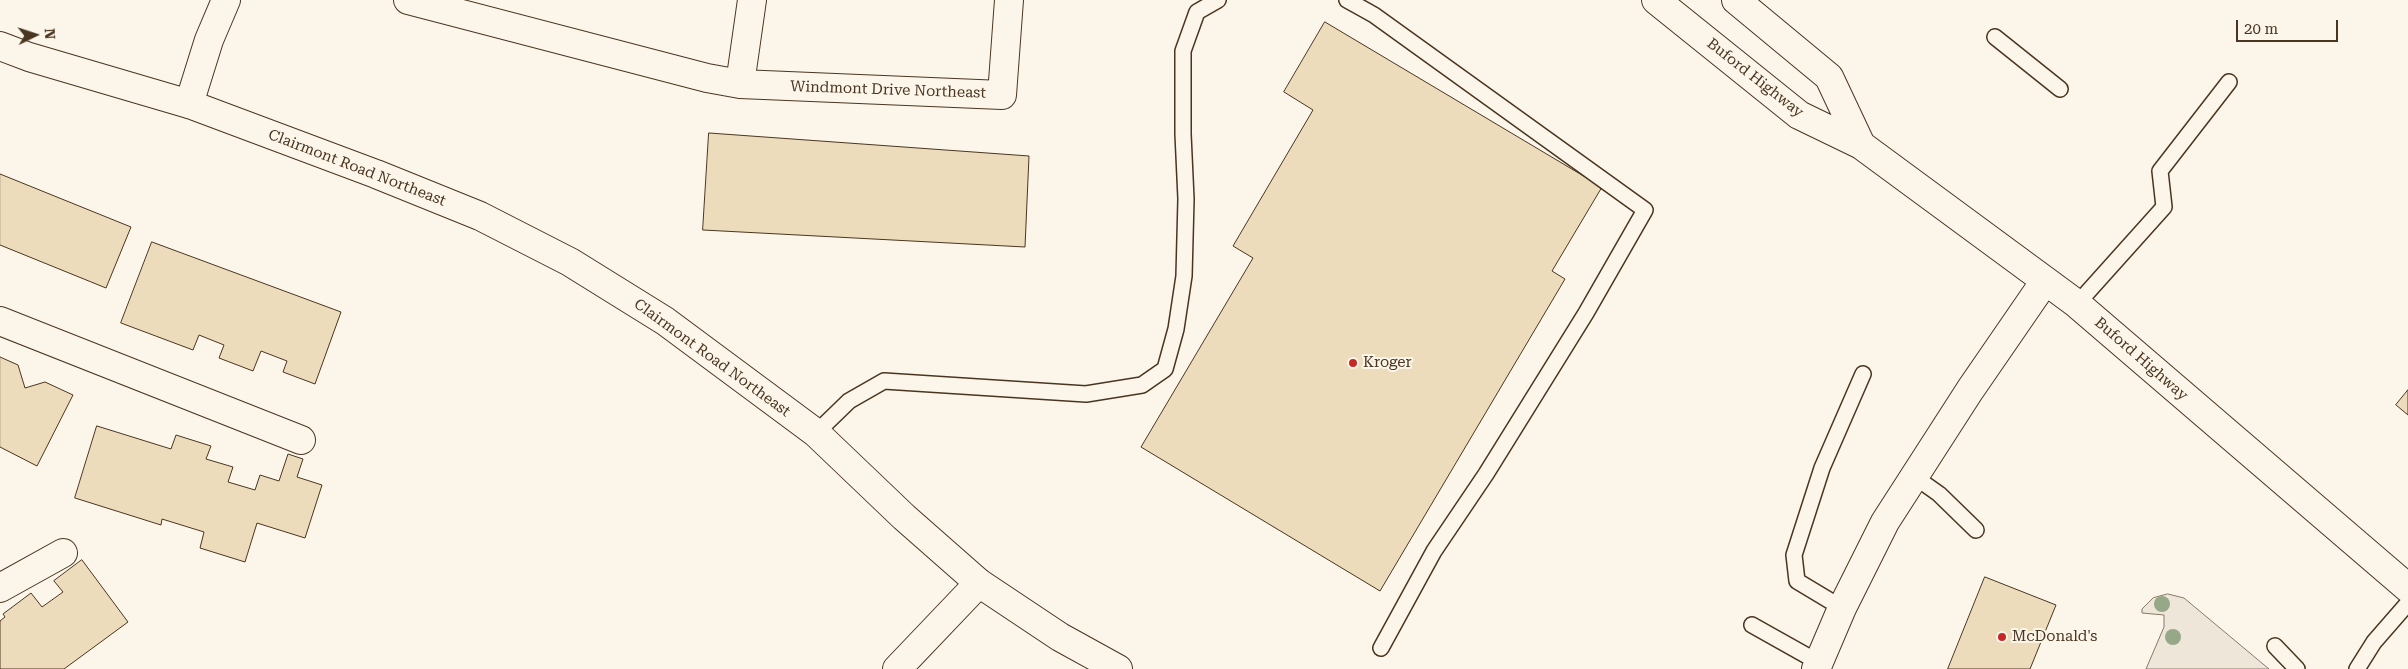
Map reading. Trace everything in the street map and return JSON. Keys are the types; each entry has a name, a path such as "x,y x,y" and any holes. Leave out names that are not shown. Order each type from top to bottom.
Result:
{"main road":[{"path":"189,104 210,40 226,0"},
{"name":"Windmont Drive Northeast","path":"408,0 707,78 740,84 1002,95 1009,0"},
{"path":"740,84 752,0"},
{"name":"Buford Highway","path":"1656,0 1799,115 1861,145 2077,304 2408,588"},
{"name":"Buford Highway","path":"1736,0 1829,76 1861,145"},
{"name":"Clairmont Road Northeast","path":"0,46 29,57 189,104 480,216 570,262 665,321 816,433 904,517 979,583 1060,637 1118,669"},
{"path":"1817,666 1842,608 1886,522 1970,390 2045,281"},
{"path":"0,321 302,440"},
{"path":"0,588 63,554"},
{"path":"897,669 979,583"}],"lane":[{"path":"816,433 849,401 884,381 1086,394 1142,385 1165,368 1176,329 1184,276 1186,199 1183,134 1183,51 1196,12 1218,0"},
{"path":"1347,0 1374,15 1645,210 1586,313 1486,474 1434,551 1381,648"},
{"path":"1994,37 2060,89"},
{"path":"2077,304 2164,207 2160,171 2229,82"},
{"path":"1842,608 1797,581 1794,556 1822,468 1863,374"},
{"path":"1915,476 1939,494 1976,530"},
{"path":"2357,669 2374,642 2408,603"},
{"path":"1752,625 1817,666"},
{"path":"2275,646 2297,669"}],"shaded area":[{"path":"2168,594 2184,598 2269,669 2146,669 2164,627 2164,615 2142,613 2142,609 2153,598"}],"building":[{"name":"Kroger","path":"1325,22 1602,187 1552,271 1565,279 1380,591 1141,447 1253,258 1233,246 1313,110 1284,92"},
{"path":"709,133 1029,156 1025,247 703,230"},
{"path":"0,174 131,227 106,288 0,245"},
{"path":"152,242 341,312 315,384 283,372 287,361 261,351 253,371 219,358 224,345 199,335 193,350 121,323"},
{"path":"0,357 18,365 25,388 45,382 73,395 37,466 0,447"},
{"path":"2408,390 2408,415 2396,405"},
{"path":"97,426 171,449 176,435 211,446 206,459 233,467 228,482 255,490 260,475 279,481 288,454 303,459 297,477 322,485 305,538 257,523 245,562 200,548 204,532 162,519 161,525 75,498"},
{"path":"82,560 128,622 64,669 0,669 0,621 5,617 3,614 31,593 42,607 63,592 54,581"},
{"name":"McDonald's","path":"1985,577 2056,605 2030,669 1948,669"}],"place":[{"name":"Kroger","path":"1353,363"},
{"name":"McDonald's","path":"2002,637"}]}
